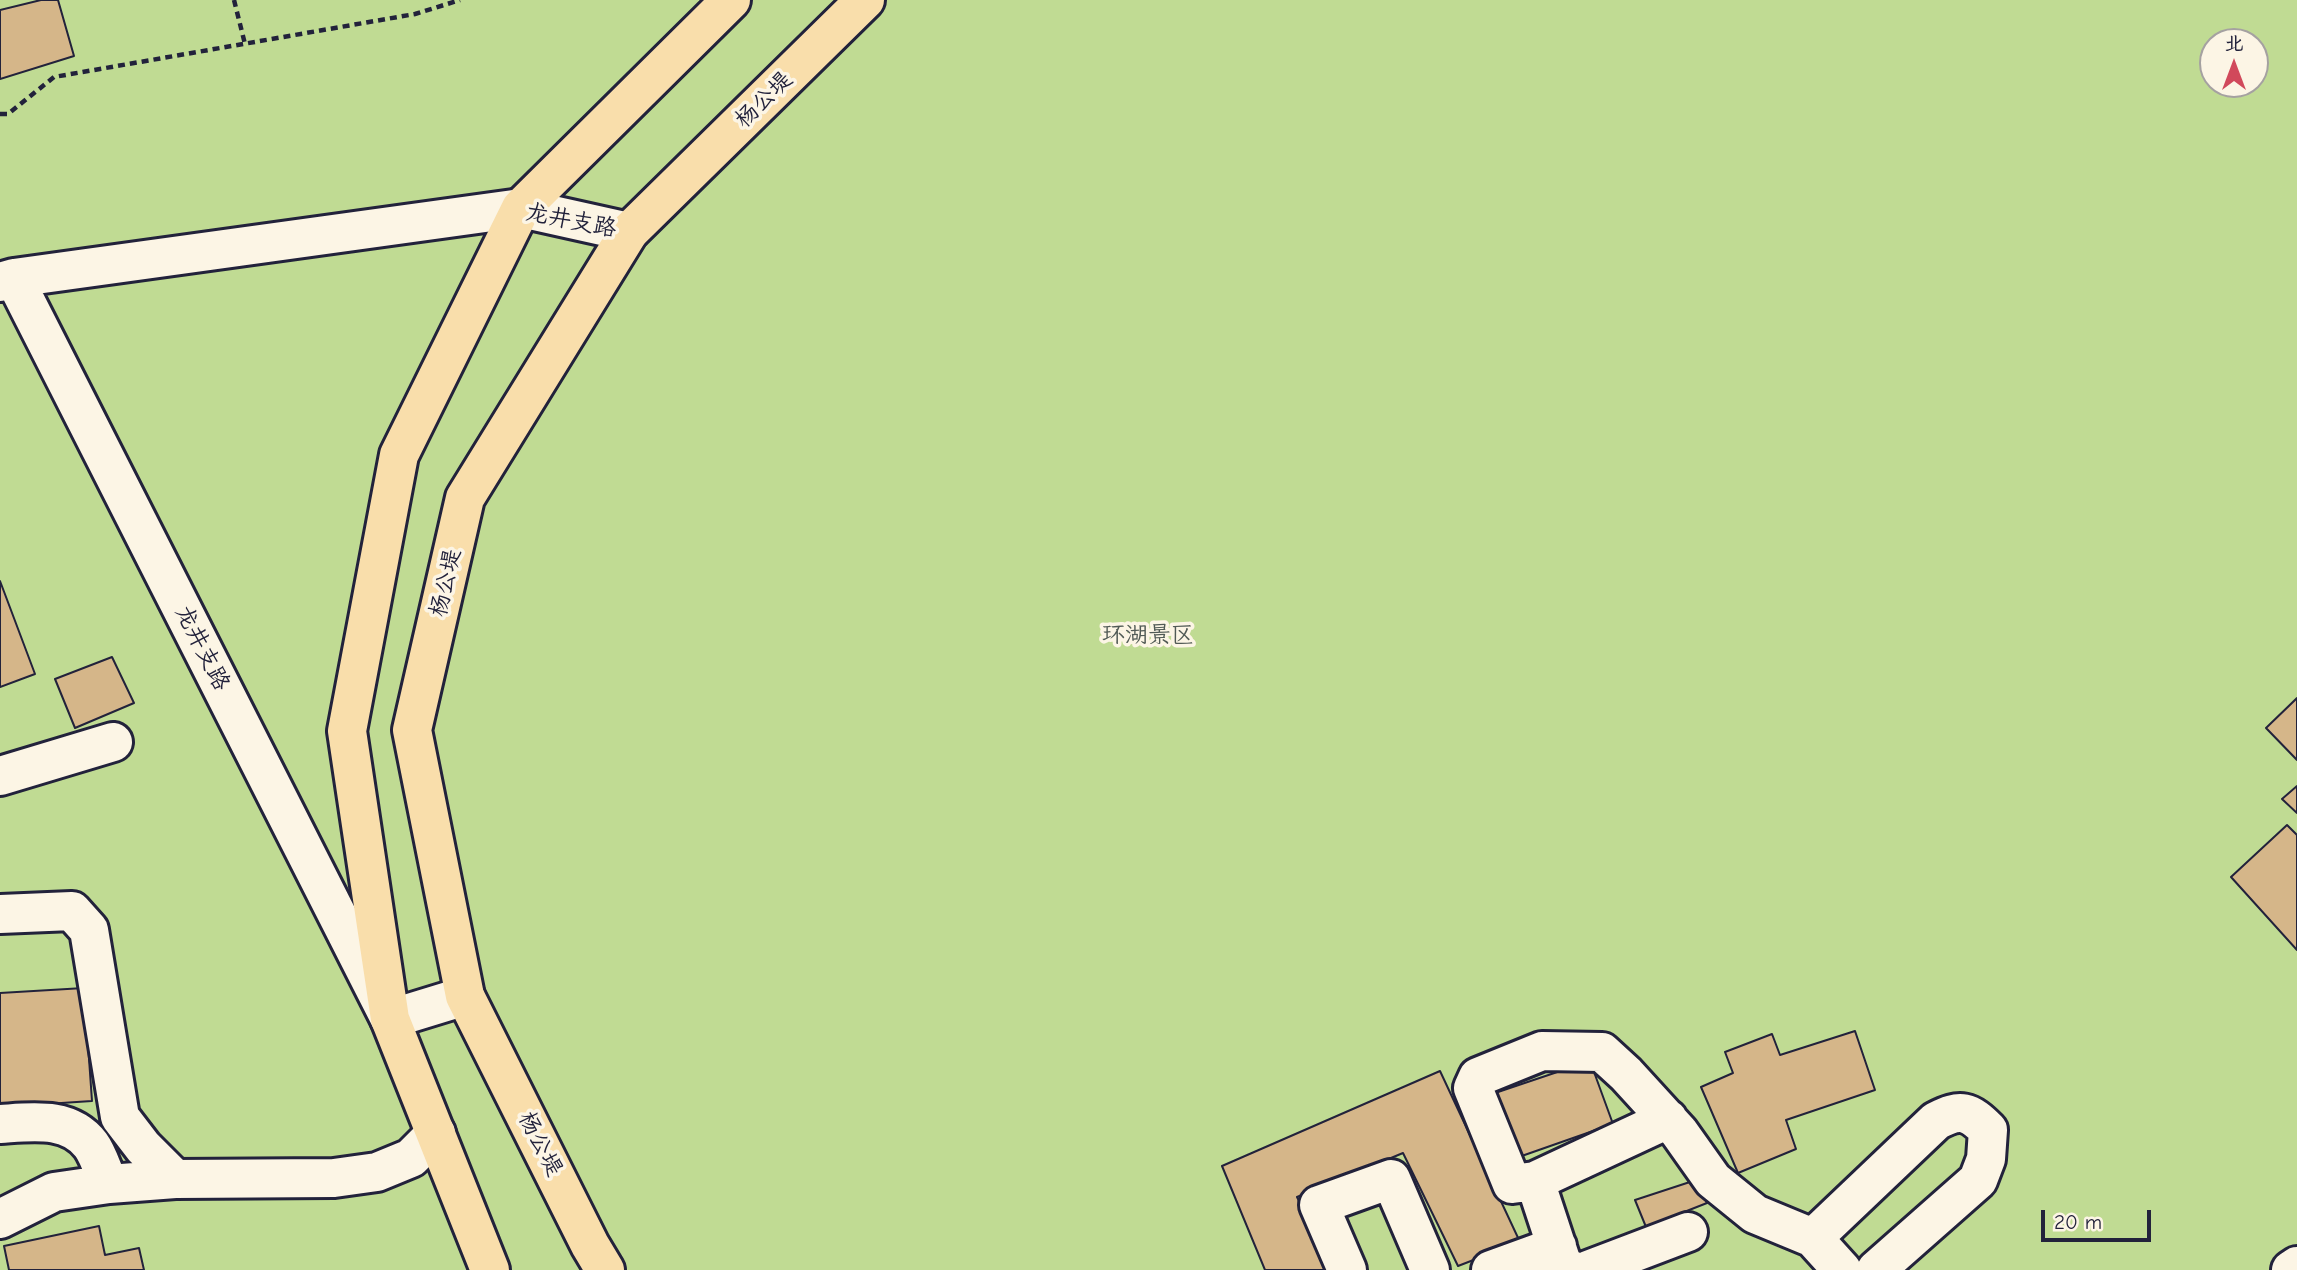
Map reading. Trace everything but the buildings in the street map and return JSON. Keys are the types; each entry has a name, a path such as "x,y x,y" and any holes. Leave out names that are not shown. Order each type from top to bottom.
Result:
{"main road":[{"path":"491,1270 390,1019 348,731 399,455 521,208 731,0"},
{"name":"杨公堤","path":"605,1270 466,996 412,730 466,498 629,232 865,0"}],"street":[{"name":"龙井支路","path":"390,1019 7,280 521,208 629,232"},
{"path":"0,776 113,742"},
{"path":"0,915 72,911 89,930 120,1117 143,1147 175,1179"},
{"path":"390,1019 466,996"},
{"path":"1668,1119 1535,1181 1512,1184 1473,1088 1478,1077 1542,1051 1602,1052 1668,1119 1713,1180 1755,1214 1813,1238 1842,1270"},
{"path":"1813,1238 1936,1121 1952,1112 1974,1116 1988,1130 1986,1159 1979,1180 1876,1270"},
{"path":"0,1124 49,1121 79,1132 93,1147 109,1184"},
{"path":"0,1219 54,1192 109,1184 175,1179 334,1178 377,1172 411,1158 436,1133"},
{"path":"1348,1270 1319,1205 1391,1179 1430,1270"},
{"path":"1491,1270 1564,1258 1535,1181"},
{"path":"1588,1270 1688,1232"},
{"path":"2291,1270 2297,1266"}],"path":[{"path":"234,0 245,44"},
{"path":"0,114 8,114 54,77 415,14 460,0"}],"green space":[{"name":"环湖景区","path":"0,0 2297,0 2297,1270 0,1270"}]}
